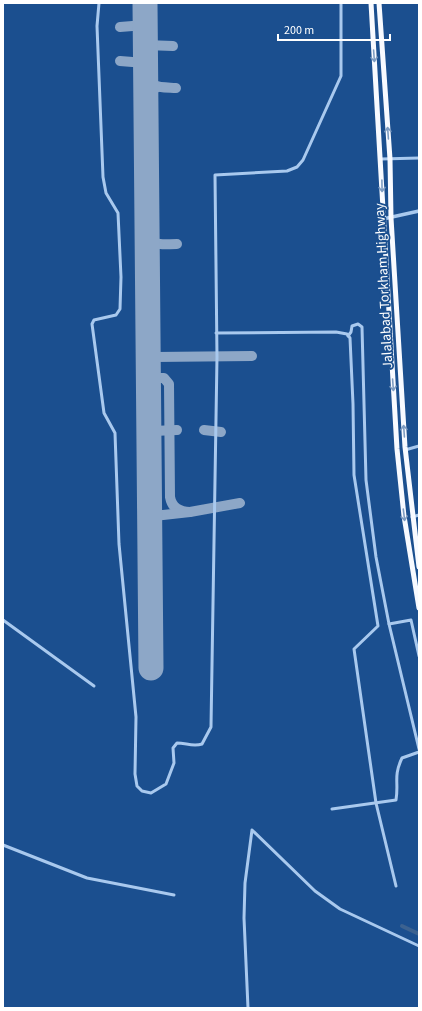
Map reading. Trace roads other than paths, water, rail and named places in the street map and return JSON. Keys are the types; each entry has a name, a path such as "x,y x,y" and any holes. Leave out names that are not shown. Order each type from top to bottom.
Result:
{"highway":[{"path":"371,3 381,159 382,219 402,501 419,608"},
{"name":"Jalalabad Torkham Highway","path":"379,3 390,159 391,218 405,450 419,567"}],"street":[{"path":"99,3 97,26 102,160 106,192 118,213 121,277 120,309 116,315 94,320 92,324 104,413 115,433 119,544 136,717 136,774 138,786 142,791 151,793 166,784 174,763 173,748 177,743 186,743 195,746 202,744 211,727 216,333 215,176 287,171 297,167 303,160 341,76 341,3"},
{"path":"381,159 419,158"},
{"path":"382,219 419,212"},
{"path":"332,809 376,803 396,800 398,791 396,775 402,758 419,751 376,557 366,480 362,327 358,324 352,326 351,332 348,336 351,353 354,475 378,626 354,649 376,803 396,886"},
{"path":"216,333 336,332 347,334 348,336"},
{"path":"405,450 419,446"},
{"path":"412,517 419,515"},
{"path":"3,620 94,686"},
{"path":"390,624 411,620 419,656"},
{"path":"248,1008 244,918 245,883 252,830 315,891 340,909 419,946"},
{"path":"3,845 87,878 174,895"}],"waterway":[{"path":"402,926 419,934"}]}
